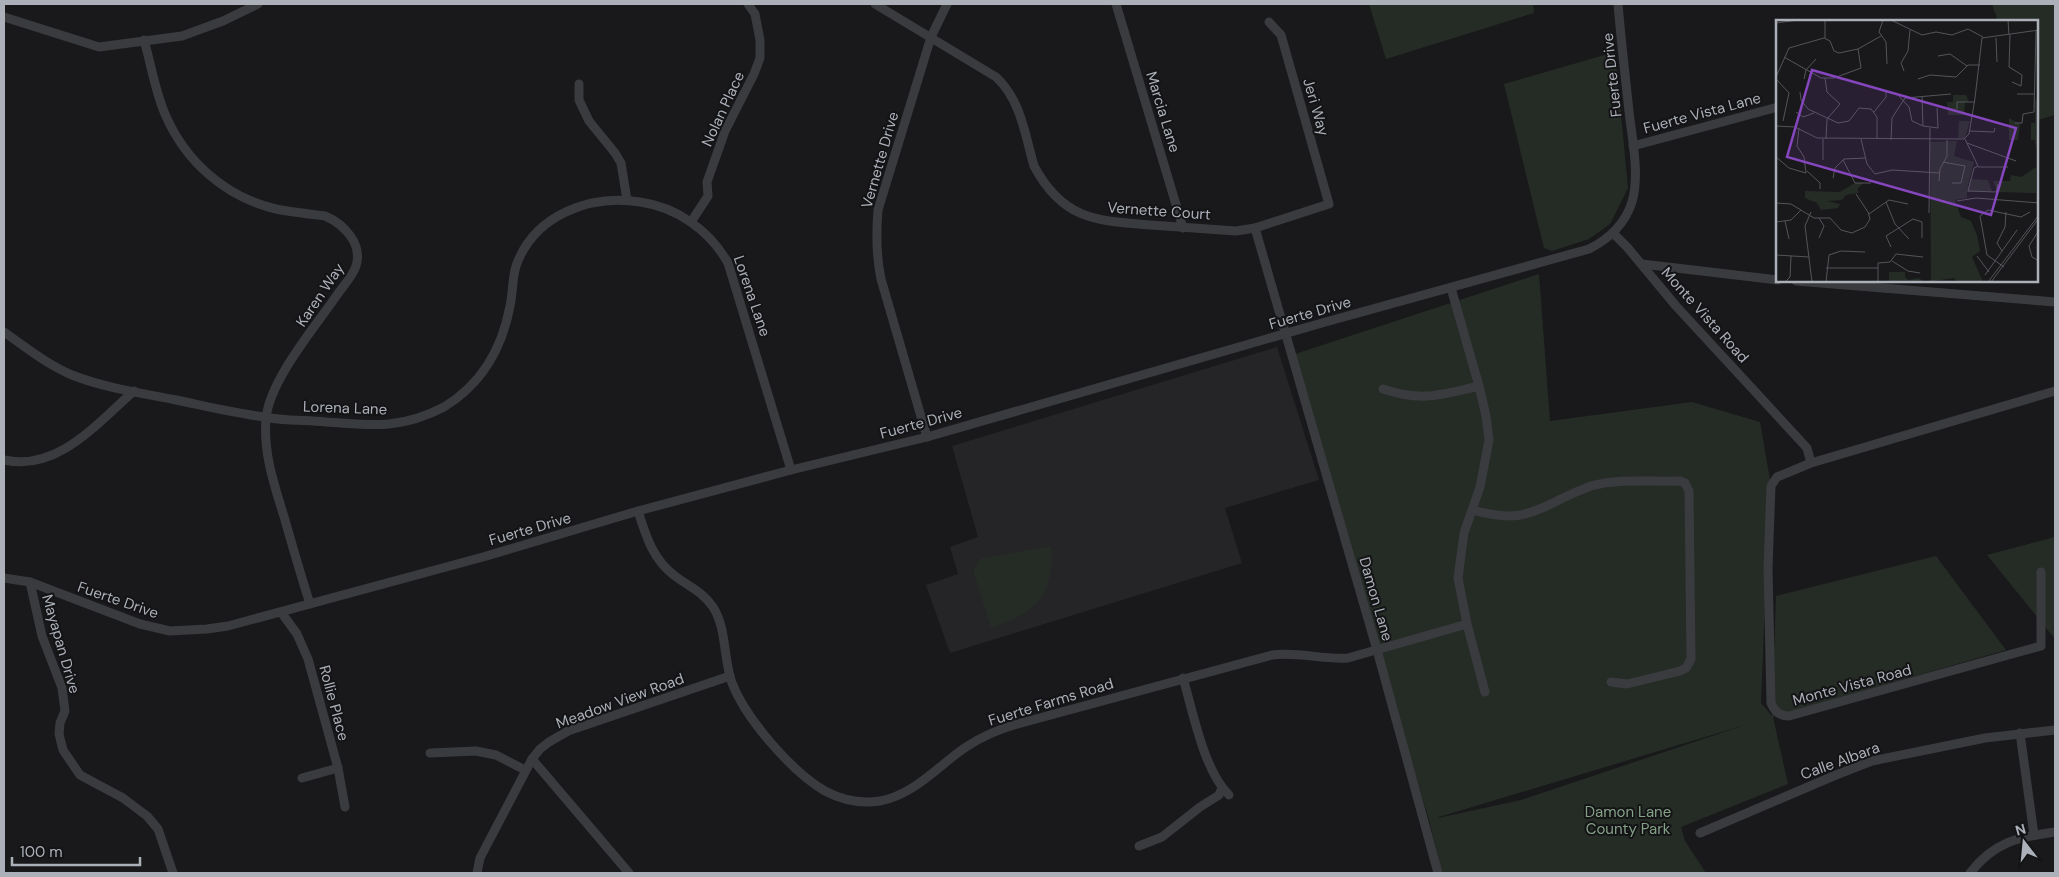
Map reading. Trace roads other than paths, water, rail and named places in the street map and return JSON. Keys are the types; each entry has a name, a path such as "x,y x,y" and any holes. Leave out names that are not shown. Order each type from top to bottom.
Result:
{"street":[{"path":"4,17 99,47 182,36 223,21 258,4"},
{"name":"Nolan Place","path":"691,222 708,196 707,182 725,131 754,74 760,58 760,40 755,14 748,4"},
{"name":"Vernette Court","path":"875,4 930,36 1002,82 1016,104 1034,166 1039,176 1052,193 1084,216 1103,222 1236,231 1255,228 1329,204"},
{"name":"Vernette Drive","path":"927,437 881,279 876,233 878,210 930,36 947,4"},
{"name":"Marcia Lane","path":"1116,4 1183,228"},
{"name":"Fuerte Drive","path":"4,578 30,582 140,624 170,631 228,626 483,557 638,511 791,470 927,437 1589,249 1612,233 1624,218 1632,201 1635,182 1618,4"},
{"name":"Jeri Way","path":"1269,22 1281,36 1329,204"},
{"name":"Karen Way","path":"144,40 164,112 177,140 194,162 222,186 256,203 276,209 325,216 332,219 347,230 355,245 356,267 281,376 270,397 266,418 265,447 277,495 310,604"},
{"path":"580,84 579,100 589,122 615,153 620,163 627,200"},
{"name":"Fuerte Vista Lane","path":"1633,146 1776,108"},
{"name":"Lorena Lane","path":"4,332 69,374 108,386 266,418 369,425 391,424 426,415 445,406 475,382 494,357 506,326 516,266 524,248 536,233 551,220 573,208 598,201 627,200 660,206 691,222 718,247 732,272 791,470"},
{"path":"1255,228 1286,334"},
{"name":"Monte Vista Road","path":"1612,233 1642,264 1676,306 1807,448 1811,463"},
{"path":"1642,264 1776,280"},
{"path":"1808,282 2055,302"},
{"path":"1451,288 1479,386 1489,440 1480,487 1464,533 1458,578 1467,624 1485,692"},
{"name":"Damon Lane","path":"1286,334 1377,650 1438,873"},
{"path":"1383,389 1404,396 1433,397 1479,386"},
{"name":"Monte Vista Road","path":"2041,572 2042,646 1793,715 1781,715 1771,703 1768,568 1771,486 1777,477 1811,463 2055,391"},
{"path":"4,460 27,462 39,460 64,450 134,392"},
{"path":"1472,510 1512,518 1539,511 1591,486 1607,482 1680,481 1685,483 1689,491 1691,659 1686,668 1680,671 1627,684 1611,682"},
{"name":"Fuerte Farms Road","path":"638,511 652,549 662,565 676,578 701,594 716,613 722,627 730,676 740,698 754,721 792,764 826,791 843,798 869,802 886,800 915,785 966,748 985,736 1003,728 1272,655 1294,653 1338,659 1377,650 1467,624"},
{"name":"Mayapan Drive","path":"30,582 42,636 62,688 65,711 60,723 60,734 63,750 80,774 93,783 124,798 147,816 158,829 173,873"},
{"name":"Rollie Place","path":"281,612 297,634 308,659 338,768 345,807"},
{"name":"Meadow View Road","path":"477,873 480,858 532,759 540,749 568,731 730,676"},
{"path":"1183,678 1203,748 1222,788 1229,795"},
{"name":"Calle Albara","path":"1700,833 1872,761 2020,733 2055,730"},
{"path":"2020,733 2034,835"},
{"path":"430,753 476,751 496,755 526,770"},
{"path":"532,759 628,873"},
{"path":"302,778 338,768"},
{"path":"1139,846 1162,837 1177,827 1185,818 1219,796 1222,788"},
{"path":"1970,873 1982,859 1998,847 2016,838 2055,832"}],"park label":[{"name":"Damon Lane County Park","path":"1628,820"}]}
